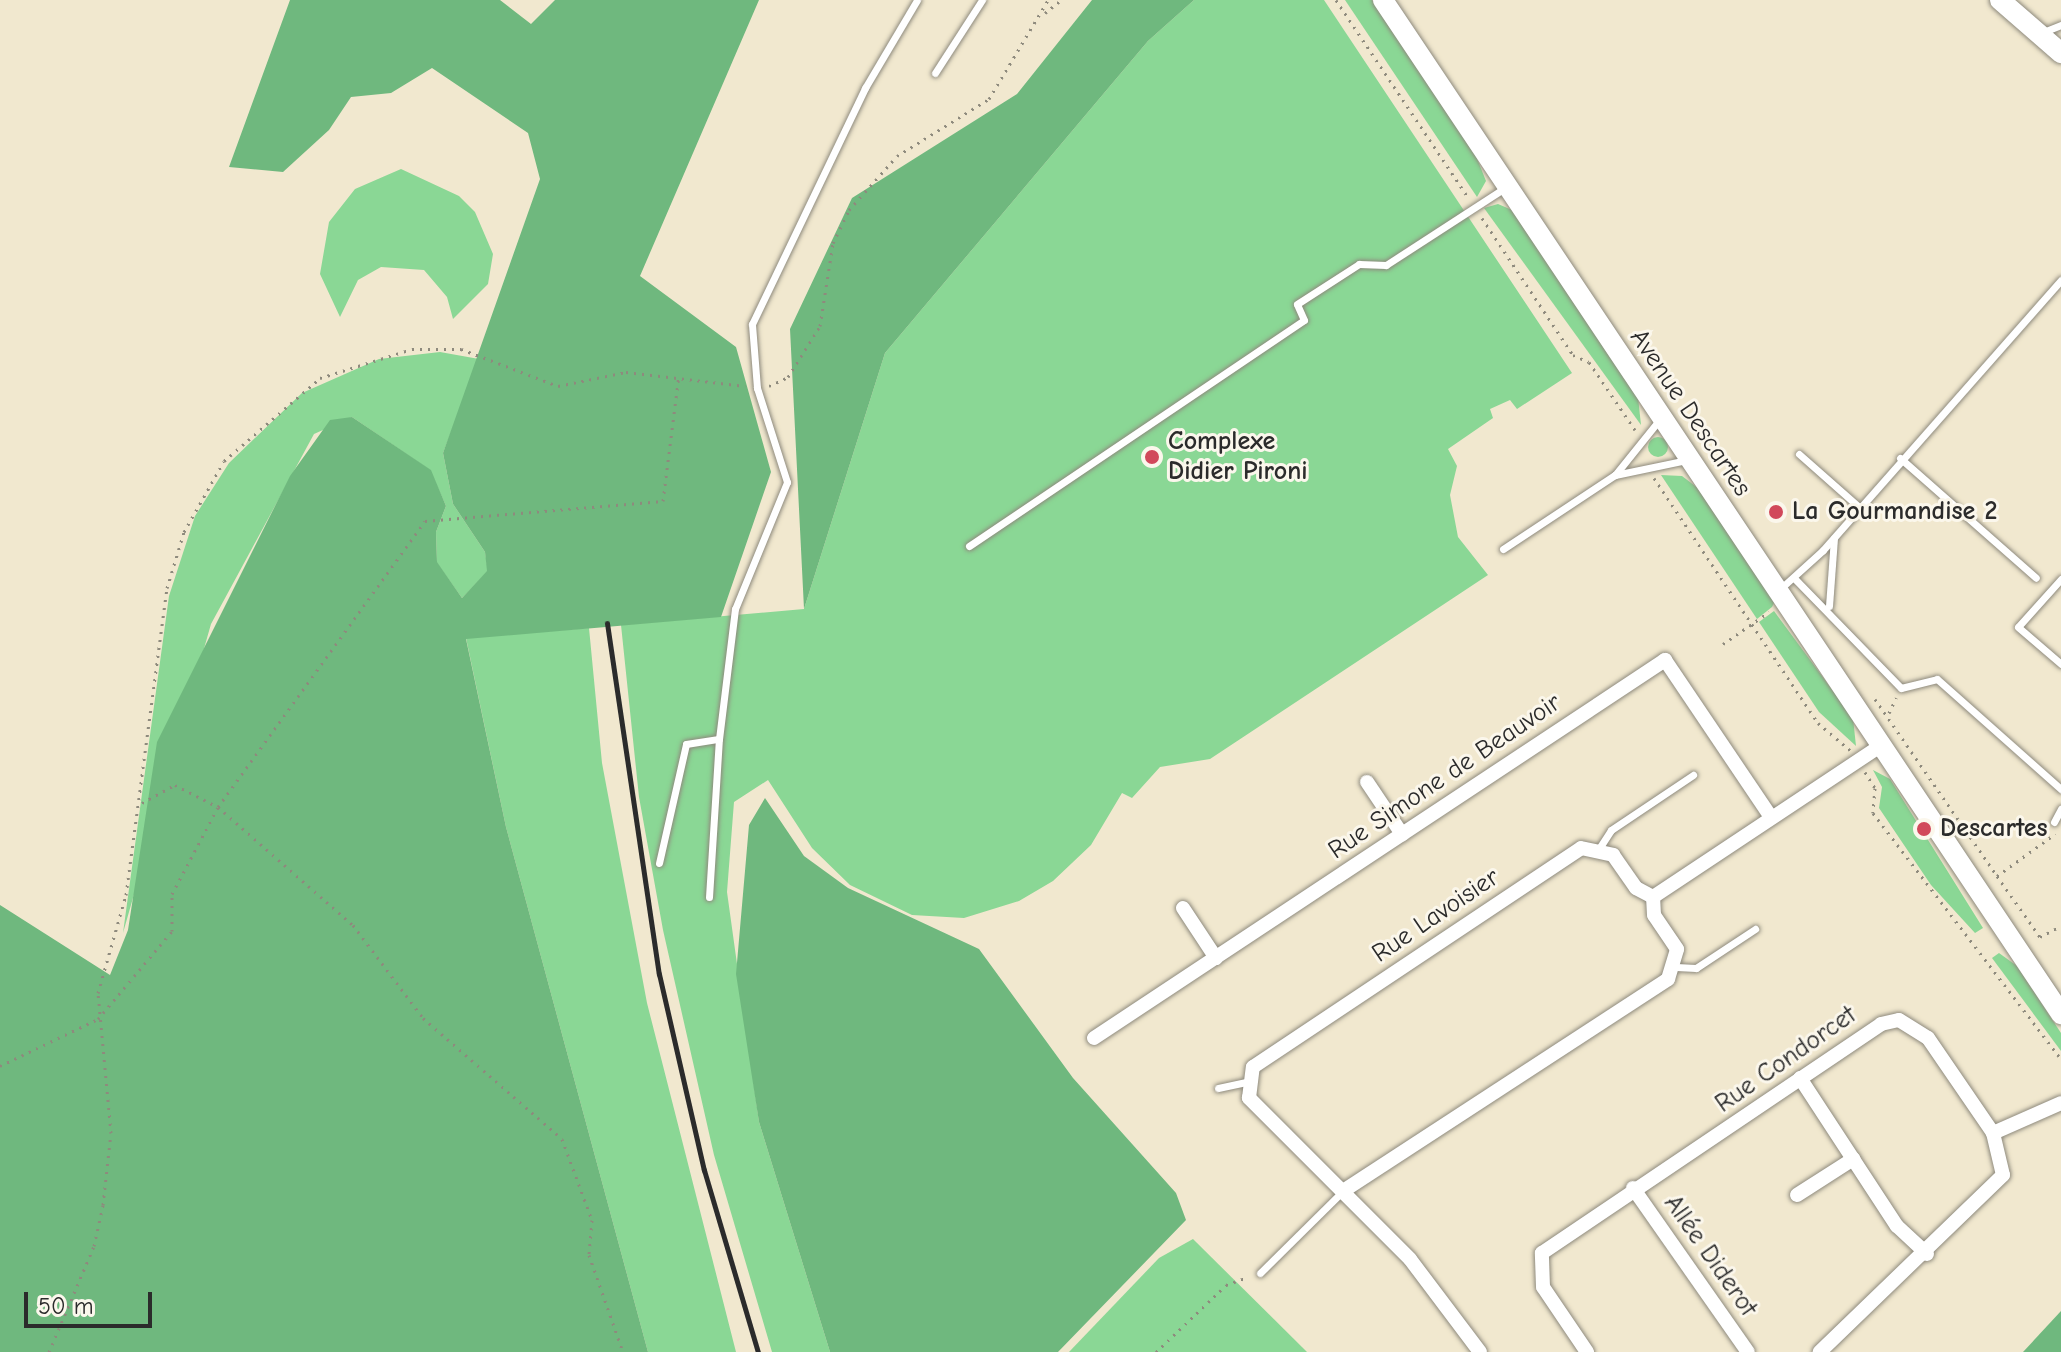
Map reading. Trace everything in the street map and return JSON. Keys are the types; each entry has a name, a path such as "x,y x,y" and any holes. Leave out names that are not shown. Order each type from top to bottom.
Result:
{"main road":[{"name":"Avenue Descartes","path":"1383,0 1690,460 1787,585 1849,695 2061,1014"},
{"path":"2000,0 2061,53"}],"street":[{"name":"Rue Simone de Beauvoir","path":"1094,1038 1665,660 1771,817"},
{"path":"1653,897 1883,744"},
{"path":"1367,782 1402,834"},
{"path":"1343,1191 1676,967 1677,949 1654,915 1653,897 1600,847"},
{"name":"Rue Lavoisier","path":"1247,1082 1253,1067 1581,848 1600,847"},
{"path":"1183,908 1216,958"},
{"name":"Rue Condorcet","path":"1587,1352 1543,1287 1542,1253 1633,1188 1881,1024 1899,1020 1928,1038 1993,1133 2003,1175 1927,1254 1820,1352"},
{"path":"1800,1078 1897,1226 1927,1254"},
{"path":"1247,1082 1249,1098 1410,1259 1480,1352"},
{"path":"1993,1133 2061,1103"},
{"path":"1797,1195 1853,1159"},
{"name":"Allée Diderot","path":"1633,1188 1748,1352"}],"lane":[{"path":"709,897 719,739 735,609 787,482 757,388 752,324 865,88 917,0"},
{"path":"935,73 982,0"},
{"path":"2039,34 2061,25"},
{"path":"969,546 1304,320 1297,304 1359,264 1386,265 1507,186"},
{"path":"1829,606 1787,585 1834,538 1900,458 2061,280"},
{"path":"1503,549 1615,475 1662,417"},
{"path":"1799,454 1860,508"},
{"path":"1900,458 2036,578"},
{"path":"1615,475 1690,460"},
{"path":"1834,538 1829,606 1838,630 1901,688 1937,679 2061,789"},
{"path":"2061,579 2018,627 2061,664"},
{"path":"659,863 686,744 719,739"},
{"path":"1600,847 1611,830 1693,775"},
{"path":"2054,822 2061,809"},
{"path":"1676,967 1696,968 1755,929"},
{"path":"1218,1088 1247,1082"},
{"path":"1260,1273 1343,1191"}],"path":[{"path":"49,1352 94,1246 103,1205 111,1133 98,1019 98,993 119,931 142,803 173,563 224,461 286,401 320,378 412,349 461,349 558,386 626,372 679,373 757,388 788,377 820,326 833,243 856,199 897,156 989,99 1042,16 1048,0"},
{"path":"1042,16 1061,0"},
{"path":"1336,0 1573,355 1589,362 1639,445"},
{"path":"0,1066 98,1019 172,931 172,894 218,807 425,521 663,501 679,373"},
{"path":"1649,468 1818,723 1858,761 1875,788 1873,813 2061,1059"},
{"path":"1723,644 1744,630"},
{"path":"1889,713 1901,688"},
{"path":"1849,695 1881,701 2040,937 2061,926"},
{"path":"142,803 175,785 218,807 353,925 423,1018 562,1139 592,1220 589,1255 623,1352"},
{"path":"1997,876 2061,829"},
{"path":"1156,1352 1226,1285 1260,1273"}],"green space":[{"path":"290,0 500,0 531,24 555,0 759,0 640,276 736,347 771,472 721,617 466,639 506,827 648,1352 0,1352 0,905 110,975 128,930 157,742 290,476 330,420 352,417 431,470 446,506 436,532 437,562 462,598 487,571 485,552 453,504 443,453 540,179 528,133 432,68 391,93 351,97 329,130 283,172 229,167"},
{"path":"1092,0 1194,0 1148,41 885,353 804,609 790,329 852,198 1017,94"},
{"name":"Complexe Didier Pironi","path":"1194,0 1324,0 1572,373 1517,409 1510,400 1490,409 1493,418 1448,449 1457,466 1450,495 1458,537 1488,575 1210,759 1160,767 1132,798 1122,793 1091,845 1053,881 1019,901 964,918 912,915 850,885 812,848 768,780 734,802 727,892 759,1122 830,1352 772,1352 714,1155 663,930 639,797 621,625 804,609 885,353 1148,41"},
{"path":"1345,0 1372,0 1474,151 1486,181 1477,197"},
{"path":"401,169 459,196 475,212 493,254 488,284 453,319 447,297 424,270 381,267 358,280 340,317 320,274 329,222 355,189"},
{"path":"1498,204 1512,210 1638,397 1641,425 1484,208"},
{"path":"440,352 479,359 443,453 453,504 485,552 488,571 462,598 437,563 436,532 446,506 430,470 352,417 314,434 211,624 123,933 169,596 195,516 229,463 302,393 379,359"},
{"path":"1654,437 1662,437 1668,447 1662,457 1654,457 1648,451 1648,443"},
{"path":"1661,475 1682,476 1699,489 1775,601 1757,619"},
{"path":"1774,611 1853,718 1856,746 1819,712 1759,622"},
{"path":"589,628 602,763 647,1003 736,1352 648,1352 506,827 466,638"},
{"path":"1873,770 1890,779 1983,928 1975,933 1931,885 1879,808 1882,787"},
{"path":"765,798 804,856 848,888 979,949 1073,1078 1176,1193 1186,1220 1058,1352 830,1352 759,1122 736,974 749,825"},
{"path":"1999,953 2017,966 2061,1033 2061,1051 1992,958"},
{"path":"1193,1239 1307,1352 1069,1352 1159,1258"},
{"path":"2061,1311 2061,1352 2023,1352"}],"railway":[{"path":"607,623 659,974 704,1170 758,1352"}],"place":[{"name":"Complexe Didier Pironi","path":"1152,457"},
{"name":"La Gourmandise 2","path":"1776,512"},
{"name":"Descartes","path":"1924,829"}]}
